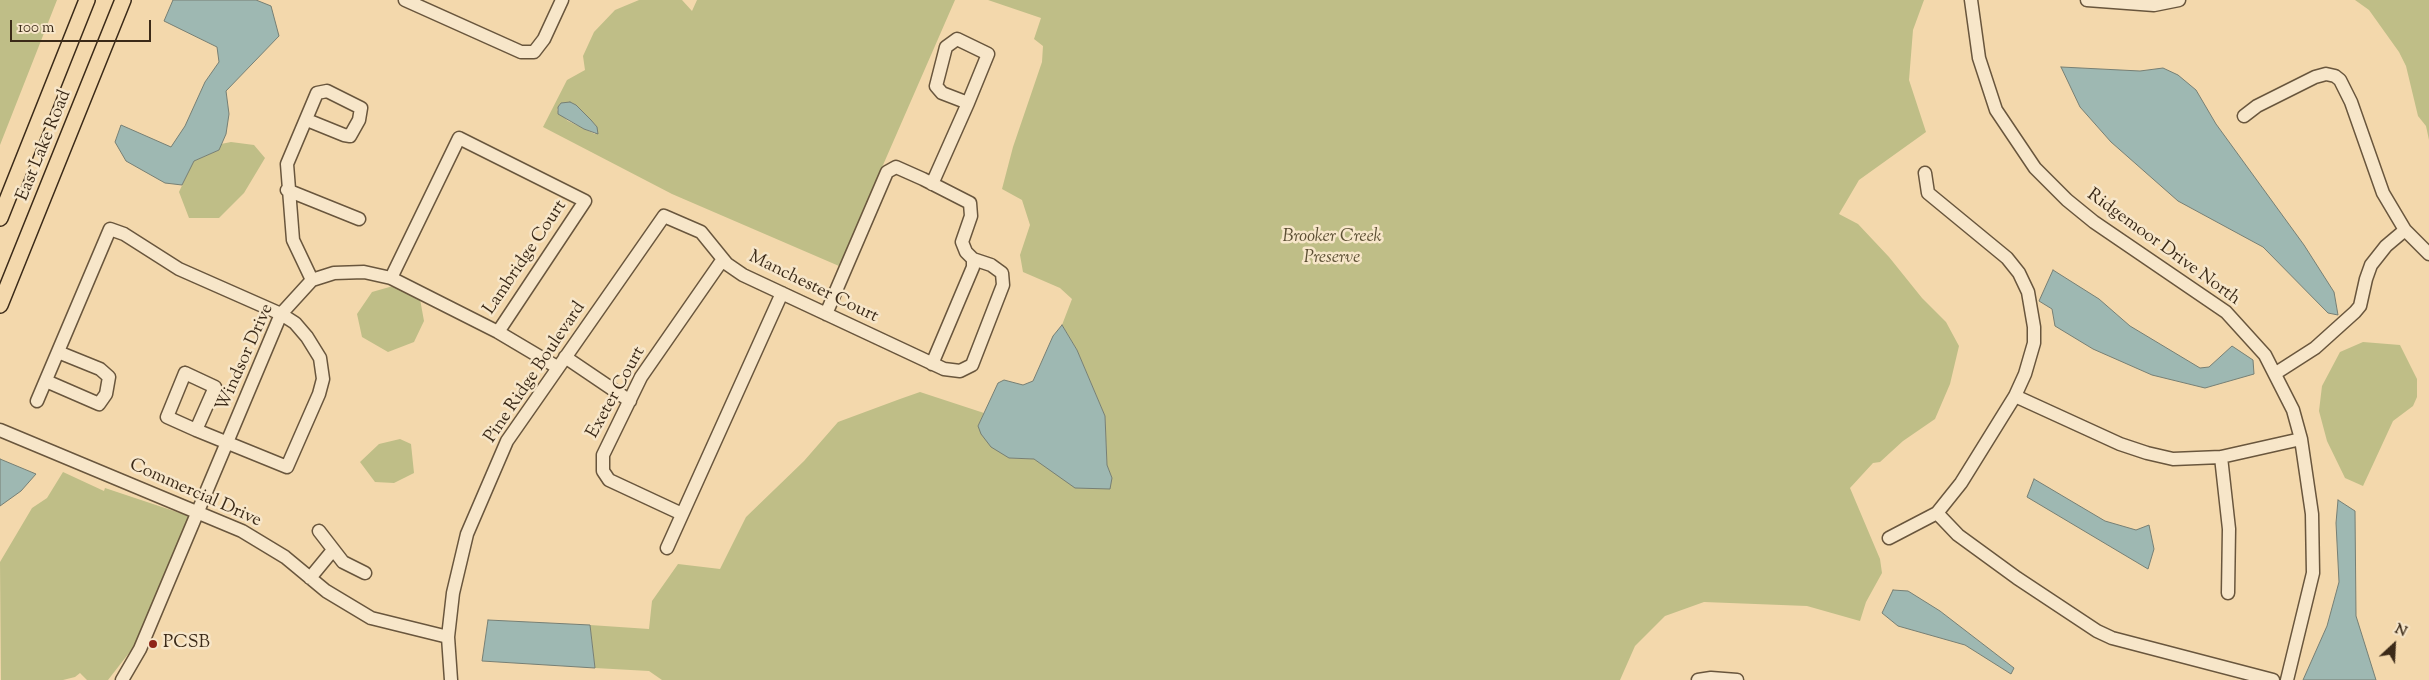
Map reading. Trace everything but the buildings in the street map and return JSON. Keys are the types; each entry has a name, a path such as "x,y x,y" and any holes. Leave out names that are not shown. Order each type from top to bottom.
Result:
{"main road":[{"name":"East Lake Road","path":"0,218 88,0"},
{"name":"East Lake Road","path":"0,305 123,0"}],"street":[{"path":"405,0 431,6 521,52 534,52 544,39 562,0"},
{"name":"Ridgemoor Drive North","path":"1971,0 1979,58 1996,110 2035,168 2067,200 2094,222 2226,312 2256,344 2276,373 2293,410 2301,439 2312,514 2313,573 2287,680"},
{"path":"2087,0 2154,5 2179,0"},
{"path":"932,184 968,103 988,54 957,39 946,47 936,86 942,93 968,103"},
{"path":"2244,116 2257,106 2315,77 2326,74 2335,76 2340,80 2351,102 2382,193 2405,230 2429,254"},
{"path":"307,120 287,164 287,190 293,240 312,280 334,273 364,272 391,278 561,362 630,401"},
{"name":"Lambridge Court","path":"391,278 459,138 585,201 498,332"},
{"path":"826,314 887,172 896,167 970,203 971,216 962,242 966,252 973,259 973,266 932,364"},
{"path":"1889,538 1937,513 1961,483 2015,396 2025,374 2034,343 2034,327 2028,292 2019,273 2007,258 1928,193 1925,173"},
{"path":"287,190 359,219"},
{"name":"Manchester Court","path":"664,216 701,232 726,264 743,275 932,364 944,369 960,372 972,365 1003,285 1002,272 992,264 973,259"},
{"name":"Pine Ridge Boulevard","path":"451,680 448,637 453,593 466,534 508,441 664,216"},
{"path":"37,401 110,229 124,234 179,269 281,314 295,323 307,337 320,358 323,379 319,394 287,467 196,430 167,417 185,372 215,387 196,430"},
{"path":"2276,373 2315,348 2355,312 2360,306 2371,265 2386,246 2405,230"},
{"name":"Exeter Court","path":"682,514 609,480 603,470 603,455 641,377 723,259"},
{"name":"Windsor Drive","path":"122,680 140,649 281,314 312,280"},
{"path":"667,548 782,293"},
{"path":"46,381 99,404 106,394 109,377 100,369 58,352"},
{"path":"2015,396 2120,444 2147,454 2173,458 2221,457 2301,439"},
{"name":"Commercial Drive","path":"0,430 242,531 285,557 326,591 372,618 448,637"},
{"path":"2221,457 2229,529 2228,593"},
{"path":"1937,513 1958,534 2017,578 2097,631 2112,638 2273,680"},
{"path":"319,531 333,550 351,568 365,573"},
{"path":"310,578 333,550"},
{"path":"1698,680 1711,678 1736,680"}],"green space":[{"path":"0,0 57,0 0,145"},
{"path":"639,0 682,0 692,11 697,0 955,0 839,266 672,194 543,127 567,80 585,70 583,56 594,32 615,10","holes":["561,103 576,105 597,127 595,134 568,121 557,110"]},
{"name":"Brooker Creek Preserve","path":"988,0 1924,0 1913,30 1909,80 1926,132 1859,180 1839,214 1858,224 1889,257 1922,298 1946,322 1959,346 1950,384 1935,419 1903,441 1880,462 1873,463 1850,488 1880,559 1882,573 1866,602 1860,621 1807,606 1704,602 1665,616 1635,646 1620,680 662,680 649,671 595,668 590,625 649,629 652,601 678,564 720,569 746,517 804,461 838,422 900,399 920,392 984,413 978,426 1009,458 1034,459 1052,470 1112,478 1107,465 1105,416 1077,350 1062,325 1072,299 1060,288 1023,272 1020,255 1030,225 1022,200 1002,189 1013,147 1042,62 1043,46 1034,39 1041,18"},
{"path":"2355,0 2429,0 2429,140 2426,126 2418,116 2406,66 2399,52 2369,10"},
{"path":"231,142 254,145 265,158 244,193 219,218 189,218 179,192 191,166 194,161 219,150 221,144"},
{"path":"393,286 420,299 424,321 414,342 388,352 362,337 357,314 372,292"},
{"path":"2363,342 2400,345 2417,379 2417,397 2413,406 2393,421 2363,486 2345,478 2327,441 2319,411 2322,386 2340,352"},
{"path":"400,439 411,444 414,473 394,483 375,482 360,462 379,444"},
{"path":"63,472 104,491 105,488 189,516 136,644 108,680 87,680 80,673 75,677 63,680 1,680 0,562 32,508 47,498"}],"water":[{"path":"173,0 256,0 271,6 279,36 226,91 229,114 226,134 219,150 194,161 182,185 165,183 126,161 115,142 121,125 171,147 185,126 205,82 219,62 217,47 164,21"},
{"path":"2061,67 2140,71 2163,68 2178,75 2196,90 2216,124 2304,245 2334,292 2338,315 2328,313 2263,247 2178,201 2111,142 2080,107"},
{"path":"570,102 576,105 591,120 597,127 598,134 584,129 558,114 558,107 561,103"},
{"path":"2053,270 2099,299 2130,326 2200,368 2209,367 2232,346 2253,360 2254,374 2205,388 2152,375 2093,349 2055,326 2052,309 2039,301"},
{"path":"1062,325 1077,350 1105,416 1107,465 1112,478 1110,489 1075,488 1034,459 1009,458 991,447 981,434 978,426 998,383 1004,380 1023,385 1033,381 1053,336"},
{"path":"0,459 36,474 21,491 0,506"},
{"path":"2034,479 2105,521 2136,530 2149,525 2154,549 2148,569 2027,497"},
{"path":"2338,500 2355,511 2356,616 2376,680 2303,680 2327,626 2339,582 2336,523"},
{"path":"1893,590 1908,591 1940,611 2014,668 2011,674 1965,645 1898,626 1882,613"},
{"path":"488,620 590,625 595,668 482,661"}],"place":[{"name":"PCSB","path":"153,644"}]}
